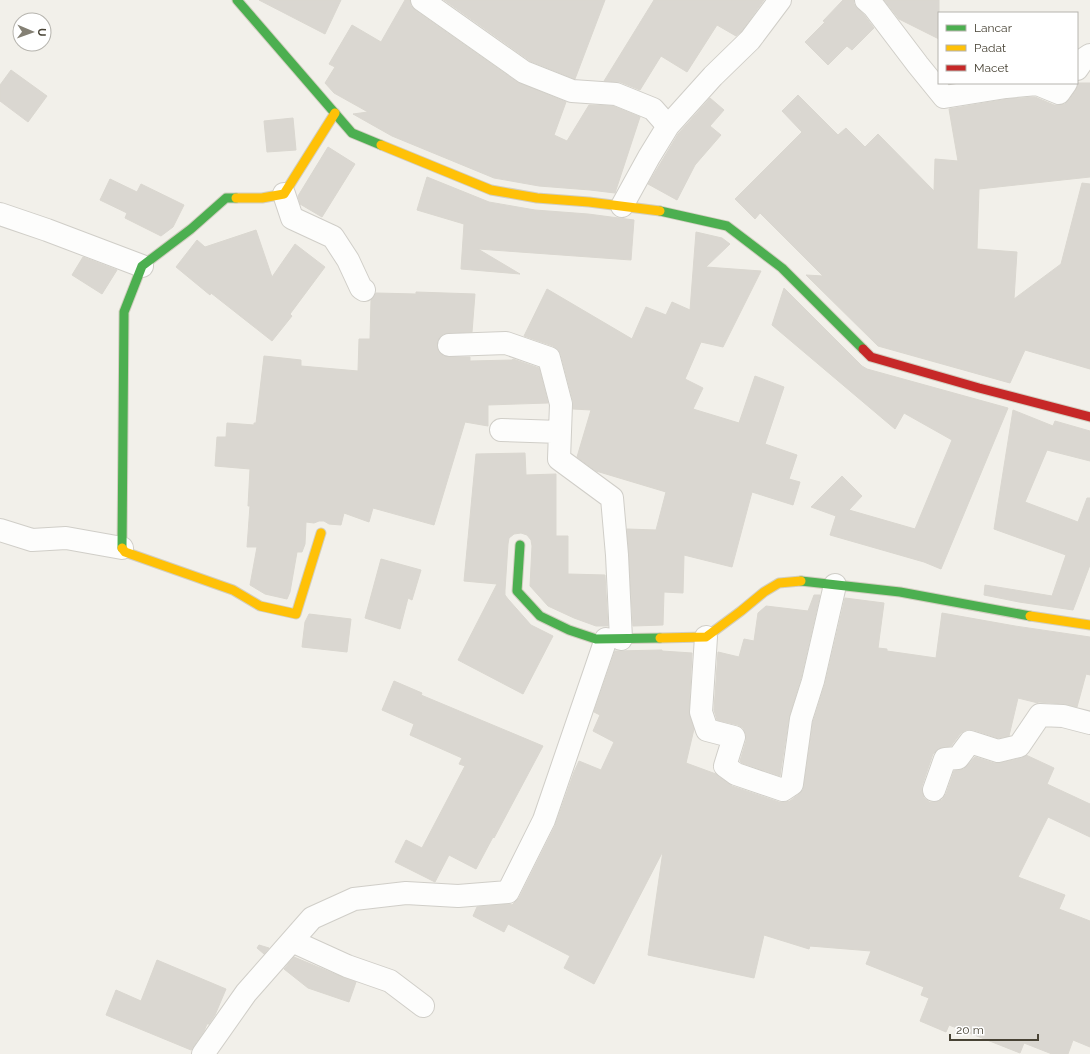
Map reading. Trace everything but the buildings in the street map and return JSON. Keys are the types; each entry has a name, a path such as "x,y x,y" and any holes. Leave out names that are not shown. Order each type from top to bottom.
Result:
{"street":[{"path":"236,0 352,133 491,190 537,198 658,211 727,226 782,268 871,357 979,388 1090,417"},
{"path":"422,0 524,72 572,90 616,94 653,110 668,126"},
{"path":"622,206 668,126 714,76 750,40 780,0"},
{"path":"866,0 874,7 944,97 1006,87 1037,84 1059,93 1065,84"},
{"path":"1078,67 1084,59 1090,55"},
{"path":"122,548 124,312 142,266 191,229 226,198 262,198 284,194 335,113"},
{"path":"284,194 292,218 333,238 348,260 361,288 364,290"},
{"path":"0,214 142,266"},
{"path":"203,1054 246,994 312,918 354,899 406,893 458,896 508,892 544,820 614,639 617,555 612,498 559,459 561,404 549,358 506,343 448,345"},
{"path":"501,430 560,432"},
{"path":"0,530 32,540 66,538 122,548 125,552 233,590 260,606 296,614 321,533"},
{"path":"520,545 517,591 540,616 568,630 596,639 706,637 764,592 779,583 803,581 900,592 1017,614 1090,625"},
{"path":"706,637 702,712 707,730 734,738 726,766 736,774 783,790 792,784 801,719 814,681 835,585"},
{"path":"934,790 945,759 958,758 970,742 998,751 1019,746 1040,716 1063,716 1090,723"},
{"path":"292,941 347,966 390,981 422,1006"}],"traffic: fast":[{"path":"237,0 352,133 381,145"},
{"path":"122,548 124,312 142,266 191,229 226,198 236,198"},
{"path":"660,211 727,226 782,268 863,349"},
{"path":"520,545 517,591 540,616 569,630 596,639 660,638"},
{"path":"801,581 900,592 1030,616"}],"traffic: slow":[{"path":"236,198 262,198 284,194 335,113"},
{"path":"381,145 491,190 537,198 589,202 660,211"},
{"path":"122,548 125,552 233,590 260,606 296,614 321,533"},
{"path":"660,638 706,637 764,592 779,583 801,581"},
{"path":"1030,616 1090,625"}],"traffic: jam":[{"path":"863,349 871,357 979,388 1090,417"}]}
